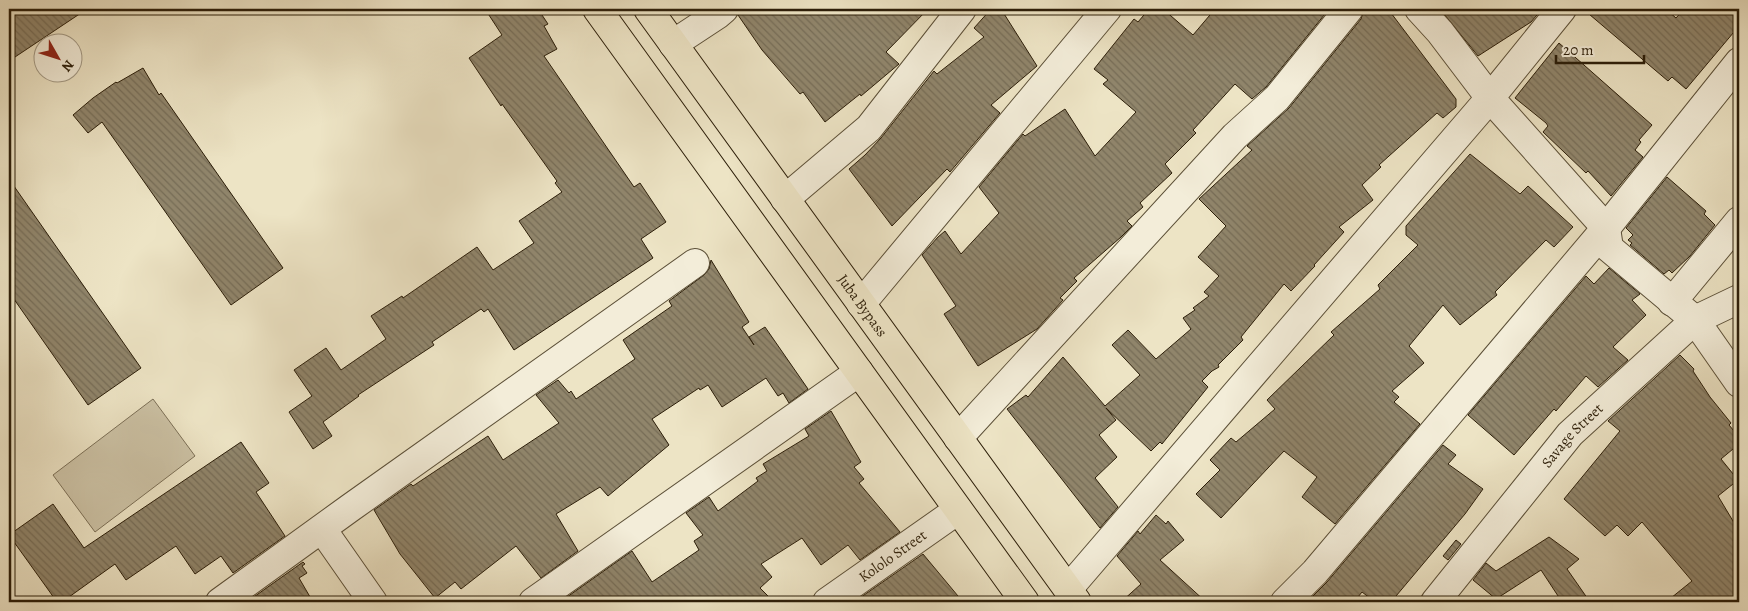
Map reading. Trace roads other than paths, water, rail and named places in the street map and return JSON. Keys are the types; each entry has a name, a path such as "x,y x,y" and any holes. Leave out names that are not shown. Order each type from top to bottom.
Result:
{"main road":[{"path":"597,9 1025,602"},
{"name":"Juba Bypass","path":"648,9 1072,596"}],"street":[{"path":"673,44 724,9"},
{"path":"785,199 869,128 962,9"},
{"path":"861,304 1107,9"},
{"path":"958,438 1235,136 1277,98 1348,9"},
{"path":"1419,9 1440,32 1490,98 1606,228 1609,248 1695,320 1739,383"},
{"path":"1072,596 1490,98 1562,9"},
{"path":"1285,602 1315,572 1606,228 1739,62"},
{"path":"1672,302 1739,220"},
{"path":"220,602 695,263"},
{"name":"Savage Street","path":"1435,602 1570,434 1695,320 1739,299"},
{"path":"533,602 859,372"},
{"name":"Kololo Street","path":"827,602 958,510"},
{"path":"322,529 373,602"}]}
